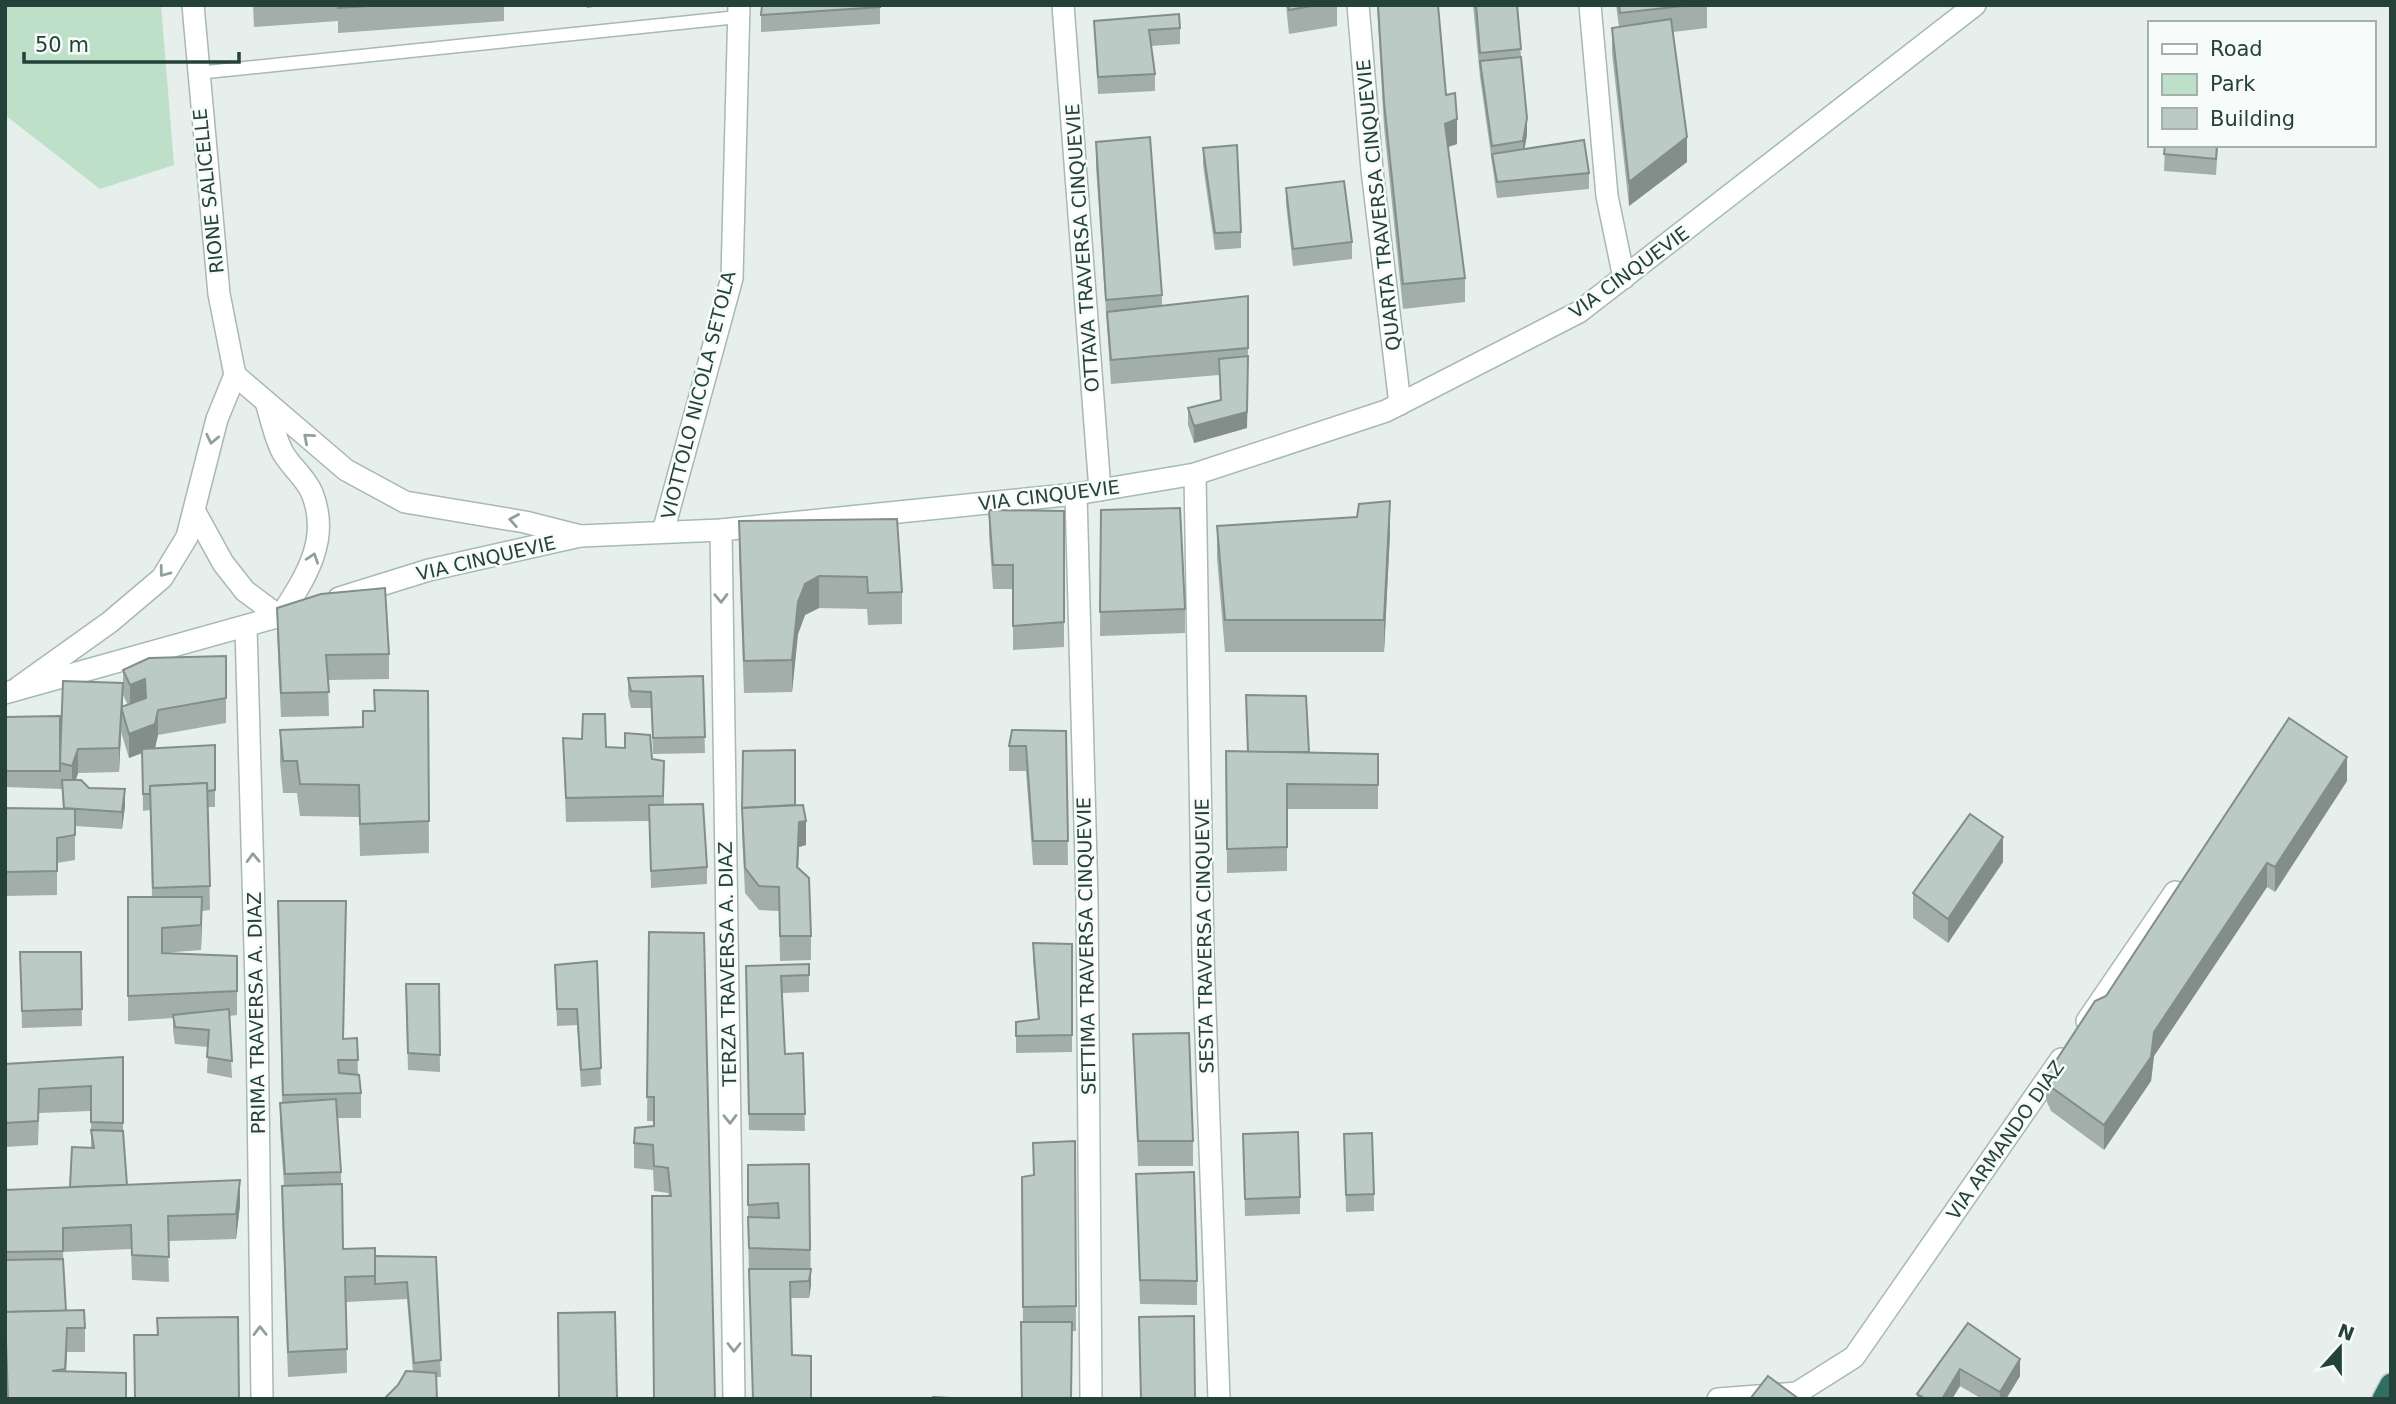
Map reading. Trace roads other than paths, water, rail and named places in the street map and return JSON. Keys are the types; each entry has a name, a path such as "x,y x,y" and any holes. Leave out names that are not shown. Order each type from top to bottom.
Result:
{"highway":[{"path":"2383,1399 2391,1384"}],"street":[{"name":"RIONE SALICELLE","path":"193,5 197,73 219,293 235,375"},
{"name":"OTTAVA TRAVERSA CINQUEVIE","path":"1063,5 1100,490"},
{"name":"QUARTA TRAVERSA CINQUEVIE","path":"1358,5 1399,404"},
{"path":"1590,5 1607,196 1624,278"},
{"name":"VIA CINQUEVIE","path":"12,690 246,628 429,570 580,536 720,530 1076,494 1195,474 1399,404 1579,312 1975,5"},
{"name":"VIOTTOLO NICOLA SETOLA","path":"663,532 732,278 738,11"},
{"path":"12,690 110,622 162,578 187,537 216,419 235,375 345,470 405,502 526,522 580,536"},
{"path":"195,512 223,563 245,591 281,617 305,578 317,551 319,523 311,491 281,450 266,402"},
{"name":"SESTA TRAVERSA CINQUEVIE","path":"1195,474 1203,953 1219,1399"},
{"name":"SETTIMA TRAVERSA CINQUEVIE","path":"1076,494 1087,898 1091,1399"},
{"name":"TERZA TRAVERSA A. DIAZ","path":"720,530 734,1399"},
{"name":"PRIMA TRAVERSA A. DIAZ","path":"246,628 257,1020 262,1399"},
{"name":"VIA ARMANDO DIAZ","path":"1718,1399 1805,1396 1854,1357 2190,870"}],"lane":[{"path":"197,73 738,11"}]}
